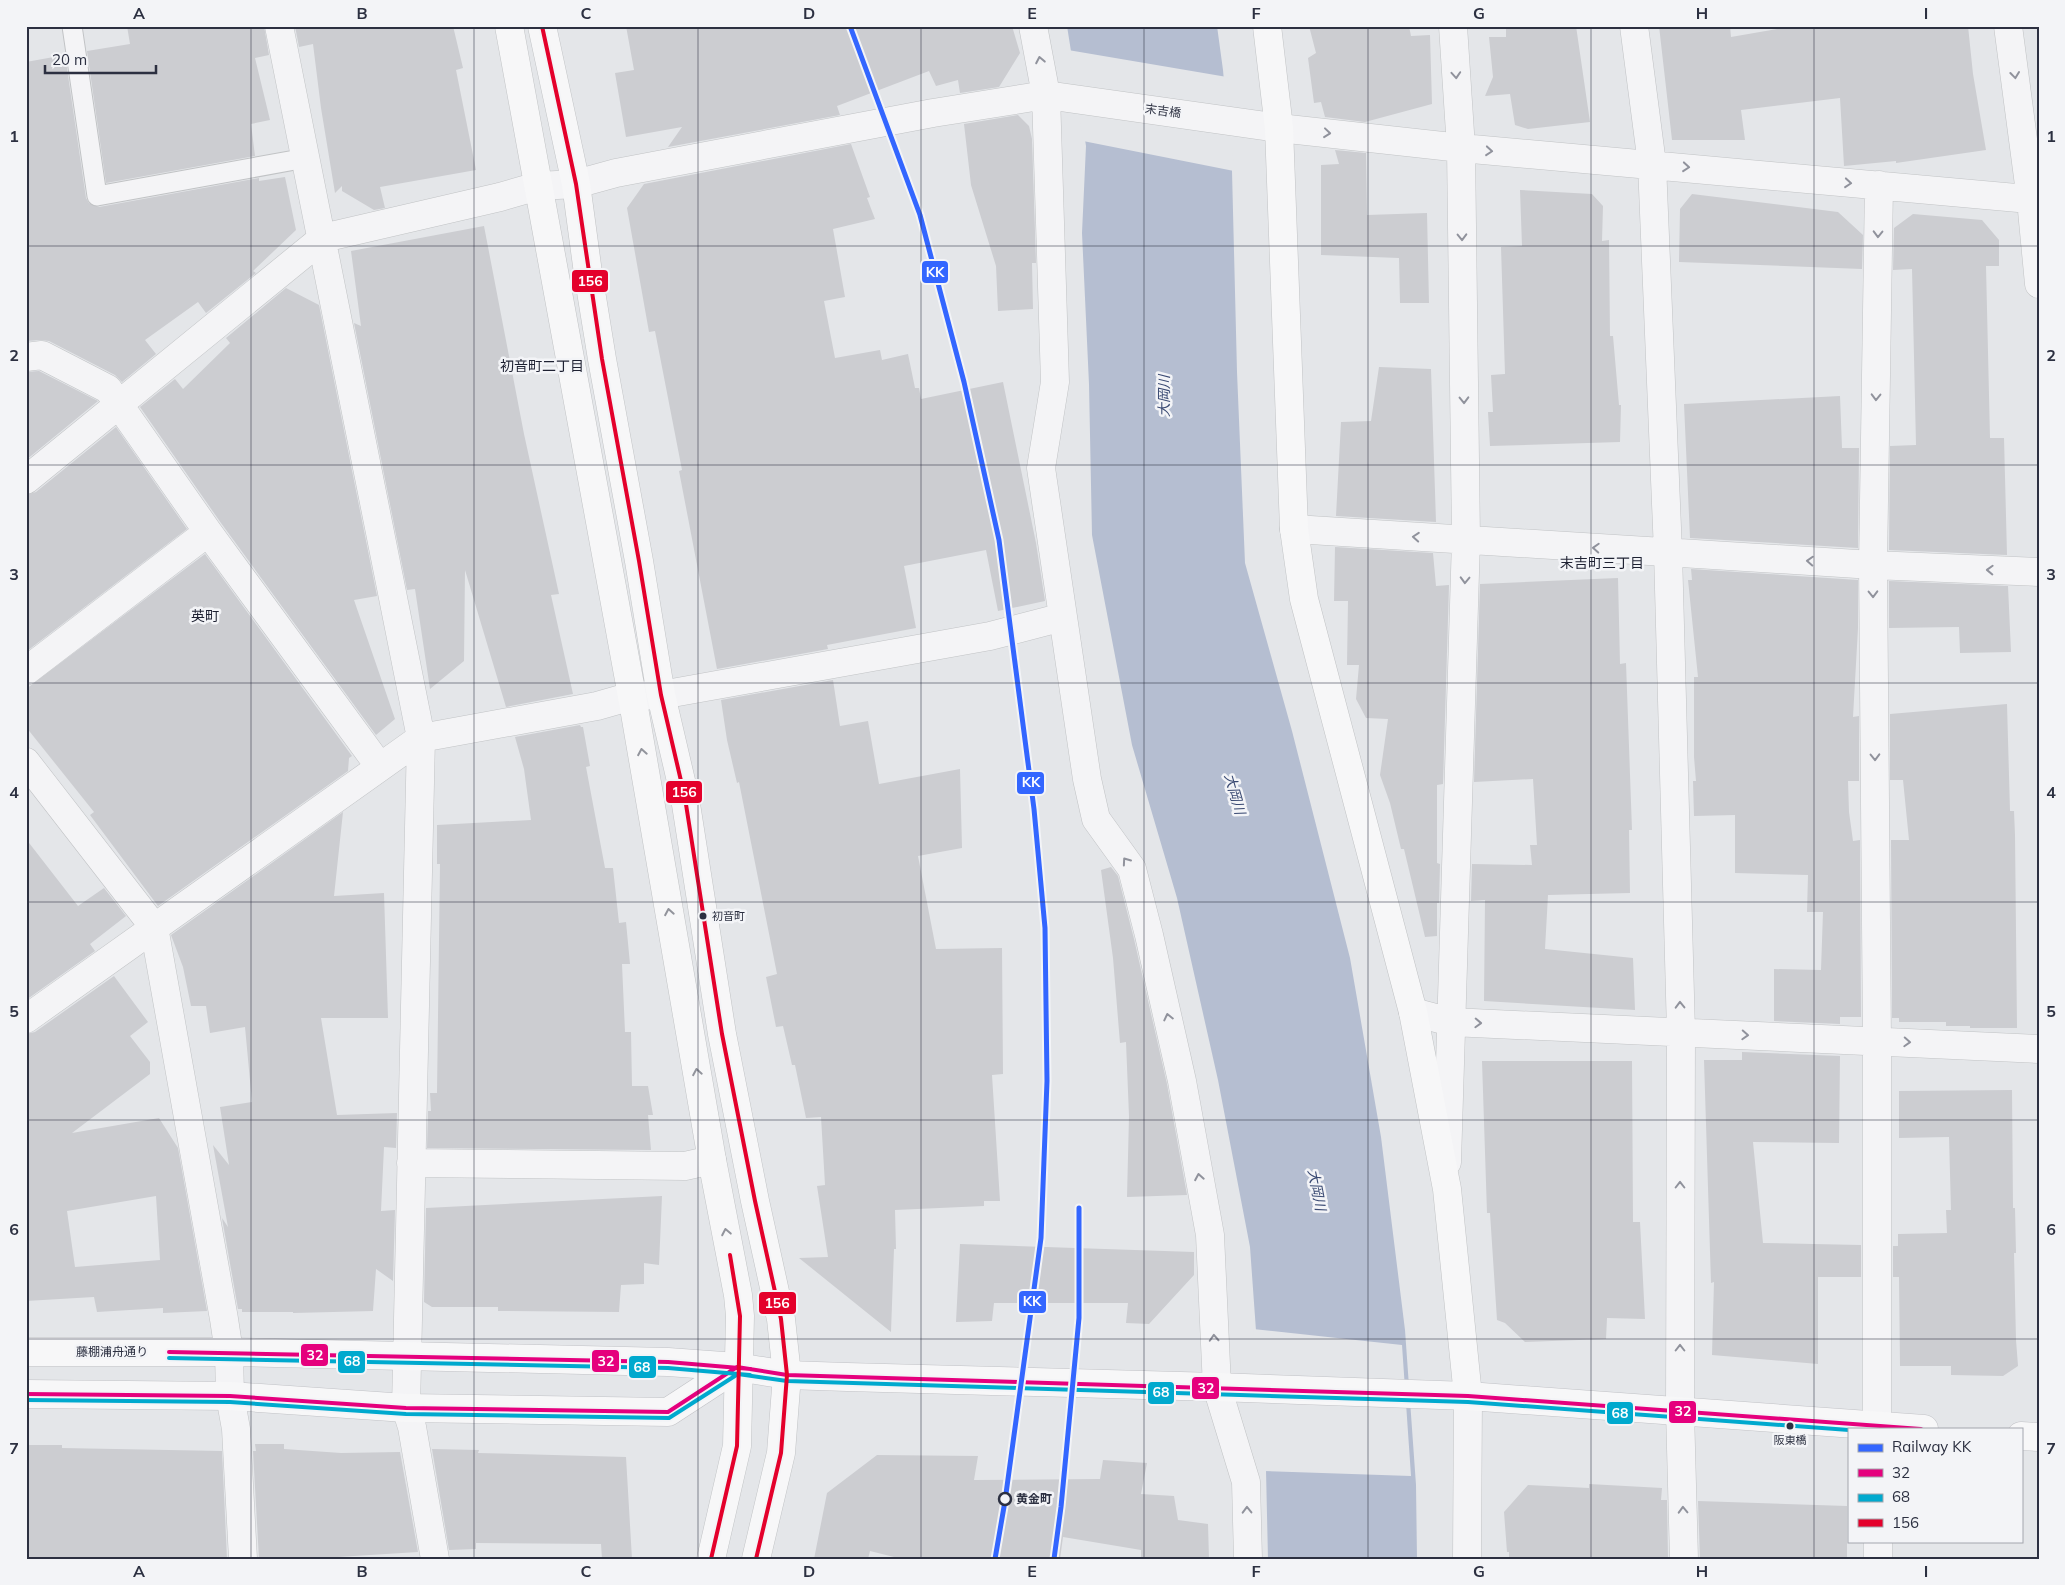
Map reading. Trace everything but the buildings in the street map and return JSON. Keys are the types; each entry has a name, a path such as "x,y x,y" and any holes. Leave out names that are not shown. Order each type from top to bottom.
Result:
{"main road":[{"path":"509,26 632,696 712,1160 738,1294 740,1316 737,1367 738,1446 711,1559"},
{"path":"542,26 576,184 588,273 639,561 660,695 685,798 722,1034 755,1201 782,1319 787,1375 781,1453 756,1559"},
{"path":"1267,26 1279,128 1294,529 1304,599 1319,663 1413,1012 1447,1190 1468,1396"},
{"name":"藤棚浦舟通り","path":"26,1352 229,1352 668,1362 737,1367 787,1375 1468,1396 1900,1428"},
{"path":"26,1394 230,1396 406,1408 668,1412 737,1367"},
{"path":"2022,1436 2039,1437"}],"street":[{"path":"280,26 421,738 406,1408 412,1427 435,1559"},
{"path":"1033,26 1046,94 1055,382 1041,468 1087,779 1096,819 1132,869 1149,934 1182,1081 1210,1236 1216,1387 1246,1482 1248,1559"},
{"path":"1447,1190 1466,540 1461,148 1453,26"},
{"path":"1634,26 1652,164 1668,552 1681,1032 1680,1412 1684,1559"},
{"path":"2008,26 2035,200 2039,284"},
{"name":"末吉橋","path":"321,239 500,197 538,186 576,184 616,173 933,112 1046,94 1279,128 1461,148 2035,200"},
{"path":"1877,1427 1877,1041 1873,565 1879,185"},
{"path":"26,480 321,239"},
{"path":"26,357 42,355 108,389 208,532 380,767"},
{"path":"1294,529 1873,565 2039,572"},
{"path":"26,671 208,532"},
{"path":"27,1018 421,738 597,706 632,696 660,695 990,636 1063,617"},
{"path":"26,762 154,927 229,1352 230,1396 236,1429 243,1559"},
{"path":"1413,1012 1452,1022 2039,1049"},
{"path":"411,1163 685,1166 712,1160"},
{"path":"1467,1559 1468,1396"},
{"path":"1878,1542 1878,1559"}],"lane":[{"path":"72,26 97,196 306,158"}],"water":[{"name":"大岡川","path":"1067,26 1217,26 1232,171 1237,372 1245,563 1292,731 1350,958 1381,1137 1405,1330 1416,1485 1417,1559 1268,1559 1266,1470 1250,1247 1218,1080 1177,898 1132,745 1092,535 1089,384 1082,233 1086,146"}],"pier":[{"path":"1068,50 1227,77 1234,171 1083,141"},
{"path":"1253,1329 1402,1345 1411,1476 1264,1471"}],"rail line":[{"name":"KK","path":"850,26 920,215 964,382 999,540 1034,809 1045,928 1047,1081 1041,1238 1005,1501 995,1559"},
{"name":"KK","path":"1054,1559 1061,1507 1079,1318 1079,1208"}],"transit line":[{"name":"156","path":"542,26 576,184 602,359 639,561 661,695 685,798 722,1034 755,1201 781,1319 787,1375 781,1453 756,1559"},
{"name":"156","path":"711,1559 737,1446 740,1316 730,1255"},
{"name":"32","path":"169,1352 668,1362 751,1369"},
{"name":"68","path":"169,1358 668,1368 750,1375"},
{"name":"32","path":"26,1394 230,1396 406,1408 668,1412 737,1367 787,1375 1468,1396 1907,1428"},
{"name":"68","path":"26,1400 230,1402 406,1414 669,1418 738,1374 787,1381 1468,1402 1848,1430"}],"place":[{"name":"初音町","path":"703,916"},
{"name":"阪東橋","path":"1790,1426"},
{"name":"黄金町","path":"1005,1499"}],"district":[{"name":"初音町二丁目","path":"542,366"},
{"name":"末吉町三丁目","path":"1602,563"},
{"name":"英町","path":"205,616"}]}
